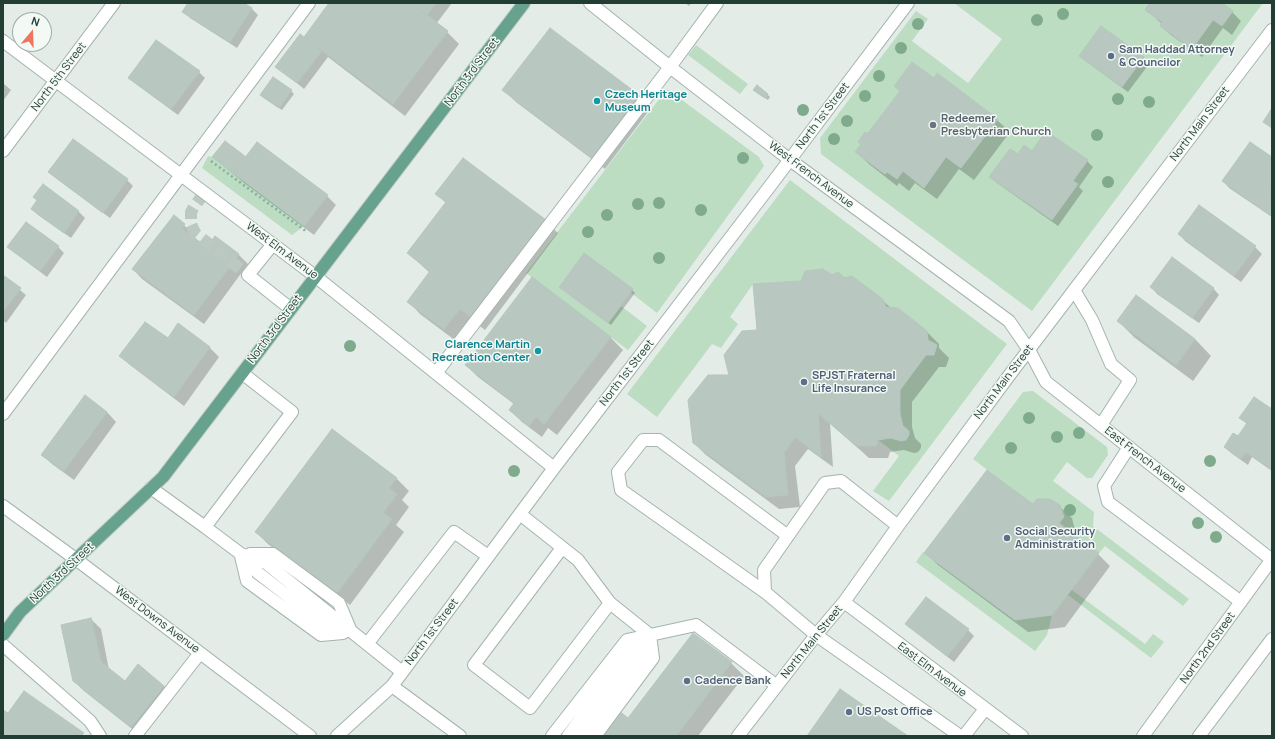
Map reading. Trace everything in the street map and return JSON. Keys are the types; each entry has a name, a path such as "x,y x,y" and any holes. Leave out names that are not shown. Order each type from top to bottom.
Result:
{"main road":[{"name":"North 3rd Street","path":"3,635 20,612 77,560 163,477 524,3"}],"street":[{"name":"North 5th Street","path":"3,151 114,3"},
{"path":"3,414 309,3"},
{"name":"West French Avenue","path":"590,3 790,160 1009,321 1029,350"},
{"path":"436,373 670,67 717,3"},
{"name":"North 1st Street","path":"337,736 392,686 554,468 790,160 908,3"},
{"name":"North Main Street","path":"738,736 816,635 844,602 898,526 1029,350 1272,30"},
{"name":"West Elm Avenue","path":"3,41 315,276 554,468"},
{"path":"273,244 248,276 291,309"},
{"path":"1074,290 1092,320 1111,364 1130,380 1101,425"},
{"name":"East French Avenue","path":"1029,350 1046,382 1272,560"},
{"path":"205,527 292,412 242,373"},
{"path":"788,536 659,440 643,440 618,472 621,490 765,592 816,635 960,736"},
{"path":"1129,447 1104,486 1108,502 1241,602"},
{"path":"765,592 764,570 825,483 841,480 898,526"},
{"path":"151,488 241,554 266,563 333,615 351,632 402,672"},
{"name":"West Downs Avenue","path":"3,506 310,736"},
{"path":"520,514 578,560 610,602 650,635 653,658 595,736"},
{"path":"367,644 454,532 488,556"},
{"path":"562,548 474,665 530,708 610,602"},
{"path":"241,554 247,581 322,635 351,632"},
{"name":"North 2nd Street","path":"1144,736 1272,560"},
{"name":"East Elm Avenue","path":"844,602 1022,736"},
{"path":"552,736 627,640 696,626 777,686"},
{"path":"568,736 634,646 650,635"},
{"path":"582,736 643,653 650,635"},
{"path":"1198,736 1272,639"},
{"path":"3,645 90,721 100,736"},
{"path":"135,736 200,653"},
{"path":"392,686 460,736"},
{"path":"964,736 985,709"}],"path":[{"path":"209,160 307,232"}],"green space":[{"path":"954,3 1263,3 1032,311 821,154 820,138 916,11 928,19 912,41 968,83 1002,39","holes":["912,62 934,78 937,73 998,119 961,168 946,157 924,187 903,171 897,179 887,172 884,174 855,152 861,144 858,142 865,132 868,133 900,91 894,86"]},
{"path":"696,45 748,84 740,94 688,55"},
{"path":"667,89 759,157 764,166 657,313 584,253 559,286 608,323 621,306 647,326 628,350 526,273"},
{"path":"208,156 212,157 304,226 292,235 202,168"},
{"path":"790,180 1007,344 889,501 873,491 899,456 878,440 891,438 901,441 906,440 909,435 909,431 903,426 900,414 900,390 926,355 934,355 937,345 928,340 927,331 898,308 886,307 883,299 852,276 845,278 838,272 832,275 823,269 805,271 801,281 753,284 730,317 738,324 721,348 712,344 657,417 627,394"},
{"path":"1033,391 1107,447 1108,455 1092,478 1087,478 1067,462 1053,481 1094,512 1093,526 1189,599 1183,606 1105,546 1099,553 1059,523 1064,517 1060,505 1050,499 1038,499 1033,504 973,459 1023,392"},
{"path":"923,552 1015,620 1052,615 1047,635 1035,651 916,562"},
{"path":"1072,590 1145,644 1153,634 1164,642 1151,658 1068,595"}],"building":[{"path":"188,3 244,3 252,8 230,42 182,12"},
{"path":"329,3 411,3 448,31 393,104 304,37"},
{"path":"411,3 436,3 427,15"},
{"path":"1150,3 1222,3 1233,11 1222,26 1213,20 1192,49 1160,26 1162,22 1145,10"},
{"name":"Sam Haddad Attorney & Councilor","path":"1101,26 1144,57 1122,87 1079,56"},
{"path":"550,28 639,95 592,158 502,90"},
{"path":"300,34 322,51 297,83 275,67"},
{"path":"156,40 200,71 171,109 128,78"},
{"name":"Redeemer Presbyterian Church","path":"912,62 934,78 937,73 998,119 961,168 946,157 924,188 903,171 897,179 887,172 885,174 855,152 861,144 858,142 865,132 868,133 900,91 894,86"},
{"path":"273,77 292,90 279,108 260,95"},
{"path":"757,85 768,94 765,98 753,90"},
{"path":"1272,108 1272,128 1263,122"},
{"path":"1046,131 1088,160 1073,181 1078,184 1052,220 989,177 1010,149 1018,154 1024,145 1032,151"},
{"path":"73,139 128,179 103,213 48,172"},
{"path":"225,141 246,157 233,173 212,157"},
{"path":"257,142 328,195 304,226 233,173"},
{"path":"1250,142 1272,157 1271,216 1222,181"},
{"path":"463,158 546,220 472,318 460,309 444,329 407,302 430,271 407,253 446,202 435,194"},
{"path":"43,184 79,211 64,233 31,209 37,200 33,197"},
{"path":"1199,205 1256,246 1234,276 1178,234"},
{"path":"174,215 185,224 182,229 207,247 215,236 239,254 194,315 132,269"},
{"path":"26,222 59,246 40,271 7,247"},
{"path":"584,253 633,289 608,323 559,287"},
{"path":"1172,257 1214,288 1192,318 1150,287"},
{"name":"SPJST Fraternal Life Insurance","path":"823,269 832,275 838,272 845,278 852,276 883,299 886,307 898,308 927,331 928,340 937,345 934,355 926,355 900,390 900,414 903,426 909,431 909,435 906,440 901,441 891,438 878,440 876,446 856,446 818,413 821,457 795,437 784,453 788,495 766,497 693,443 688,400 708,375 729,375 724,355 742,331 757,330 753,284 801,281 805,271"},
{"path":"3,275 21,288 3,312"},
{"name":"Clarence Martin Recreation Center","path":"532,277 611,337 544,424 536,417 529,426 509,410 514,403 465,365"},
{"path":"1136,295 1195,339 1176,365 1117,321"},
{"path":"145,322 168,338 178,323 210,347 174,397 119,356"},
{"path":"85,395 107,412 64,471 41,455"},
{"path":"1254,397 1272,409 1272,470 1246,452 1241,459 1224,447 1233,433 1238,436 1247,423 1239,418"},
{"path":"332,429 397,478 389,488 397,494 383,513 392,519 337,593 255,532"},
{"name":"Social Security Administration","path":"987,470 1033,504 1037,499 1050,499 1060,505 1064,517 1059,523 1099,553 1052,615 1015,620 924,553"},
{"path":"926,597 969,629 947,656 905,624"},
{"path":"91,618 101,662 125,681 138,664 164,686 131,727 73,681 61,625"},
{"name":"Cadence Bank","path":"693,633 732,662 676,736 562,736 554,730 578,699 609,703 628,718"},
{"name":"US Post Office","path":"840,689 908,736 807,736"},
{"path":"24,691 84,733 81,736 3,736 3,710 8,713"}],"tunnel":[{"path":"204,193 191,212 191,224 195,233 248,275"}],"place":[{"name":"Sam Haddad Attorney & Councilor","path":"1111,56"},
{"name":"Czech Heritage Museum","path":"597,101"},
{"name":"Redeemer Presbyterian Church","path":"933,125"},
{"name":"Clarence Martin Recreation Center","path":"538,351"},
{"name":"SPJST Fraternal Life Insurance","path":"804,382"},
{"name":"Social Security Administration","path":"1007,538"},
{"name":"Cadence Bank","path":"687,681"},
{"name":"US Post Office","path":"849,712"}]}
